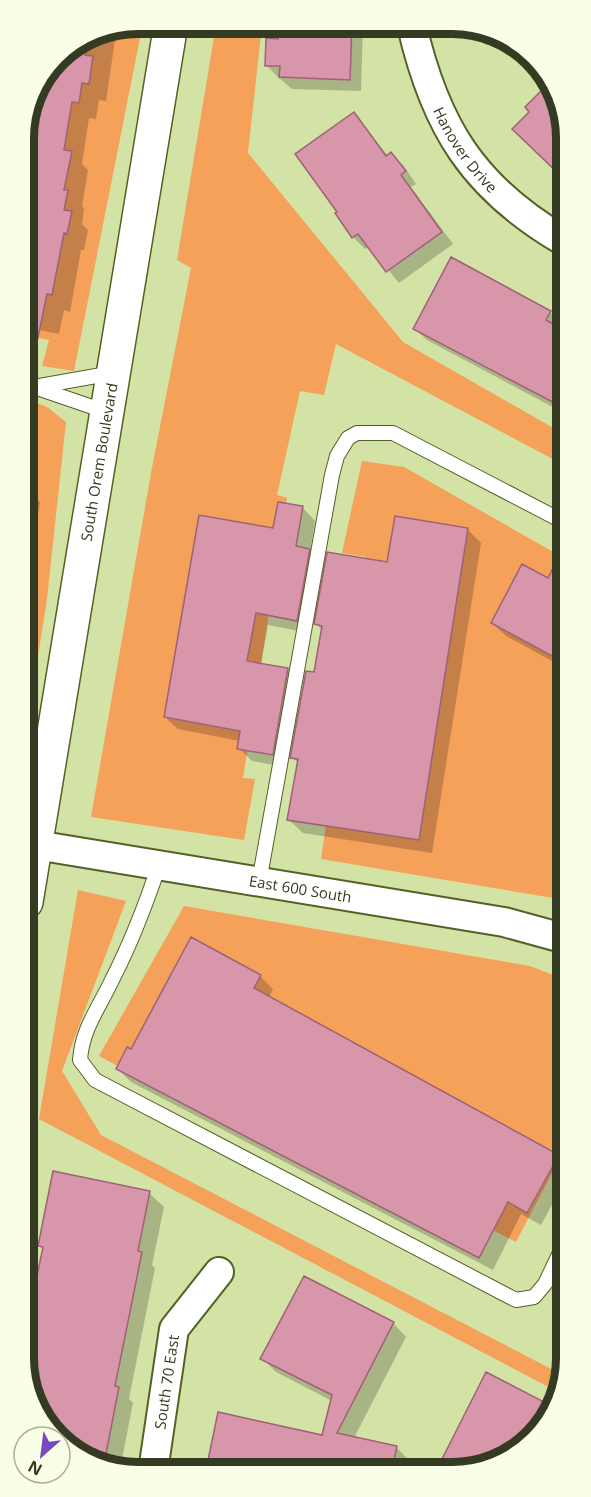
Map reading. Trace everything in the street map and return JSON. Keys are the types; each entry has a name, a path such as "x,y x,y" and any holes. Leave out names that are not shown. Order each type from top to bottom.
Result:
{"street":[{"name":"South Orem Boulevard","path":"34,853 169,34"},
{"name":"Hanover Drive","path":"414,34 423,74 435,103 448,130 471,164 499,194 539,227 556,237"},
{"name":"East 600 South","path":"36,844 504,922 556,936"},
{"name":"South 70 East","path":"154,1462 174,1329 219,1272"}],"lane":[{"path":"35,384 113,373"},
{"path":"35,387 107,412"},
{"path":"259,882 332,475 338,456 348,438 357,433 393,433 556,518"},
{"path":"159,865 147,903 113,979 82,1039 80,1060 95,1080 516,1300 534,1297 545,1284 556,1261"}],"shaded area":[{"path":"141,34 74,371 42,366 49,340 35,337 35,132 38,112 45,93 56,75 70,60 87,48 105,40"},
{"path":"215,34 261,34 248,153 403,342 556,429 556,461 336,344 324,395 300,391 277,495 287,498 243,778 255,779 244,840 91,817 151,473 191,268 177,260","holes":["199,515 270,528 235,730 164,717"]},
{"path":"35,402 47,407 66,422 47,599 35,678"},
{"path":"362,461 404,467 556,553 556,582 522,564 491,623 556,658 556,898 321,859 366,557 342,553","holes":["395,516 468,528 418,840 345,828"]},
{"path":"78,890 126,901 62,1071 101,1135 555,1371 551,1389 39,1119"},
{"path":"184,906 530,966 556,976 556,1153 282,1004 250,1062 528,1213 556,1161 556,1165 516,1242 139,1049 127,1071 99,1056"}],"building":[{"path":"278,34 352,34 350,80 279,77 280,66 265,66 266,38 278,39"},
{"path":"86,49 85,55 93,56 89,84 82,83 79,103 72,102 64,150 72,151 64,190 68,190 64,210 72,211 67,234 64,233 52,295 47,294 36,347 35,132 38,112 45,93 56,75 70,60"},
{"path":"543,89 549,99 556,125 556,171 512,129 529,112 525,107"},
{"path":"354,112 386,156 391,152 406,171 401,175 442,232 386,272 358,234 352,238 335,213 337,212 295,154"},
{"path":"451,257 551,311 546,320 556,326 556,404 413,329"},
{"path":"278,502 303,506 296,546 310,549 297,621 256,613 247,661 288,668 273,755 237,749 240,731 164,717 199,515 273,528"},
{"path":"395,516 468,528 419,840 287,820 298,759 290,758 306,671 314,672 322,626 314,624 327,552 387,562"},
{"path":"556,562 556,658 491,623 522,564 548,578"},
{"path":"191,937 261,975 254,988 556,1153 556,1160 527,1213 508,1202 479,1258 116,1069 127,1047 131,1049"},
{"path":"53,1171 150,1191 138,1251 142,1252 115,1386 119,1387 105,1457 72,1438 72,1425 59,1425 42,1398 38,1385 34,1358 34,1290 43,1247 38,1246"},
{"path":"304,1276 394,1322 337,1433 397,1446 394,1462 208,1462 218,1412 322,1435 332,1395 260,1359"},
{"path":"486,1372 546,1403 531,1427 527,1431 523,1429 518,1439 504,1449 466,1462 441,1462"}]}
